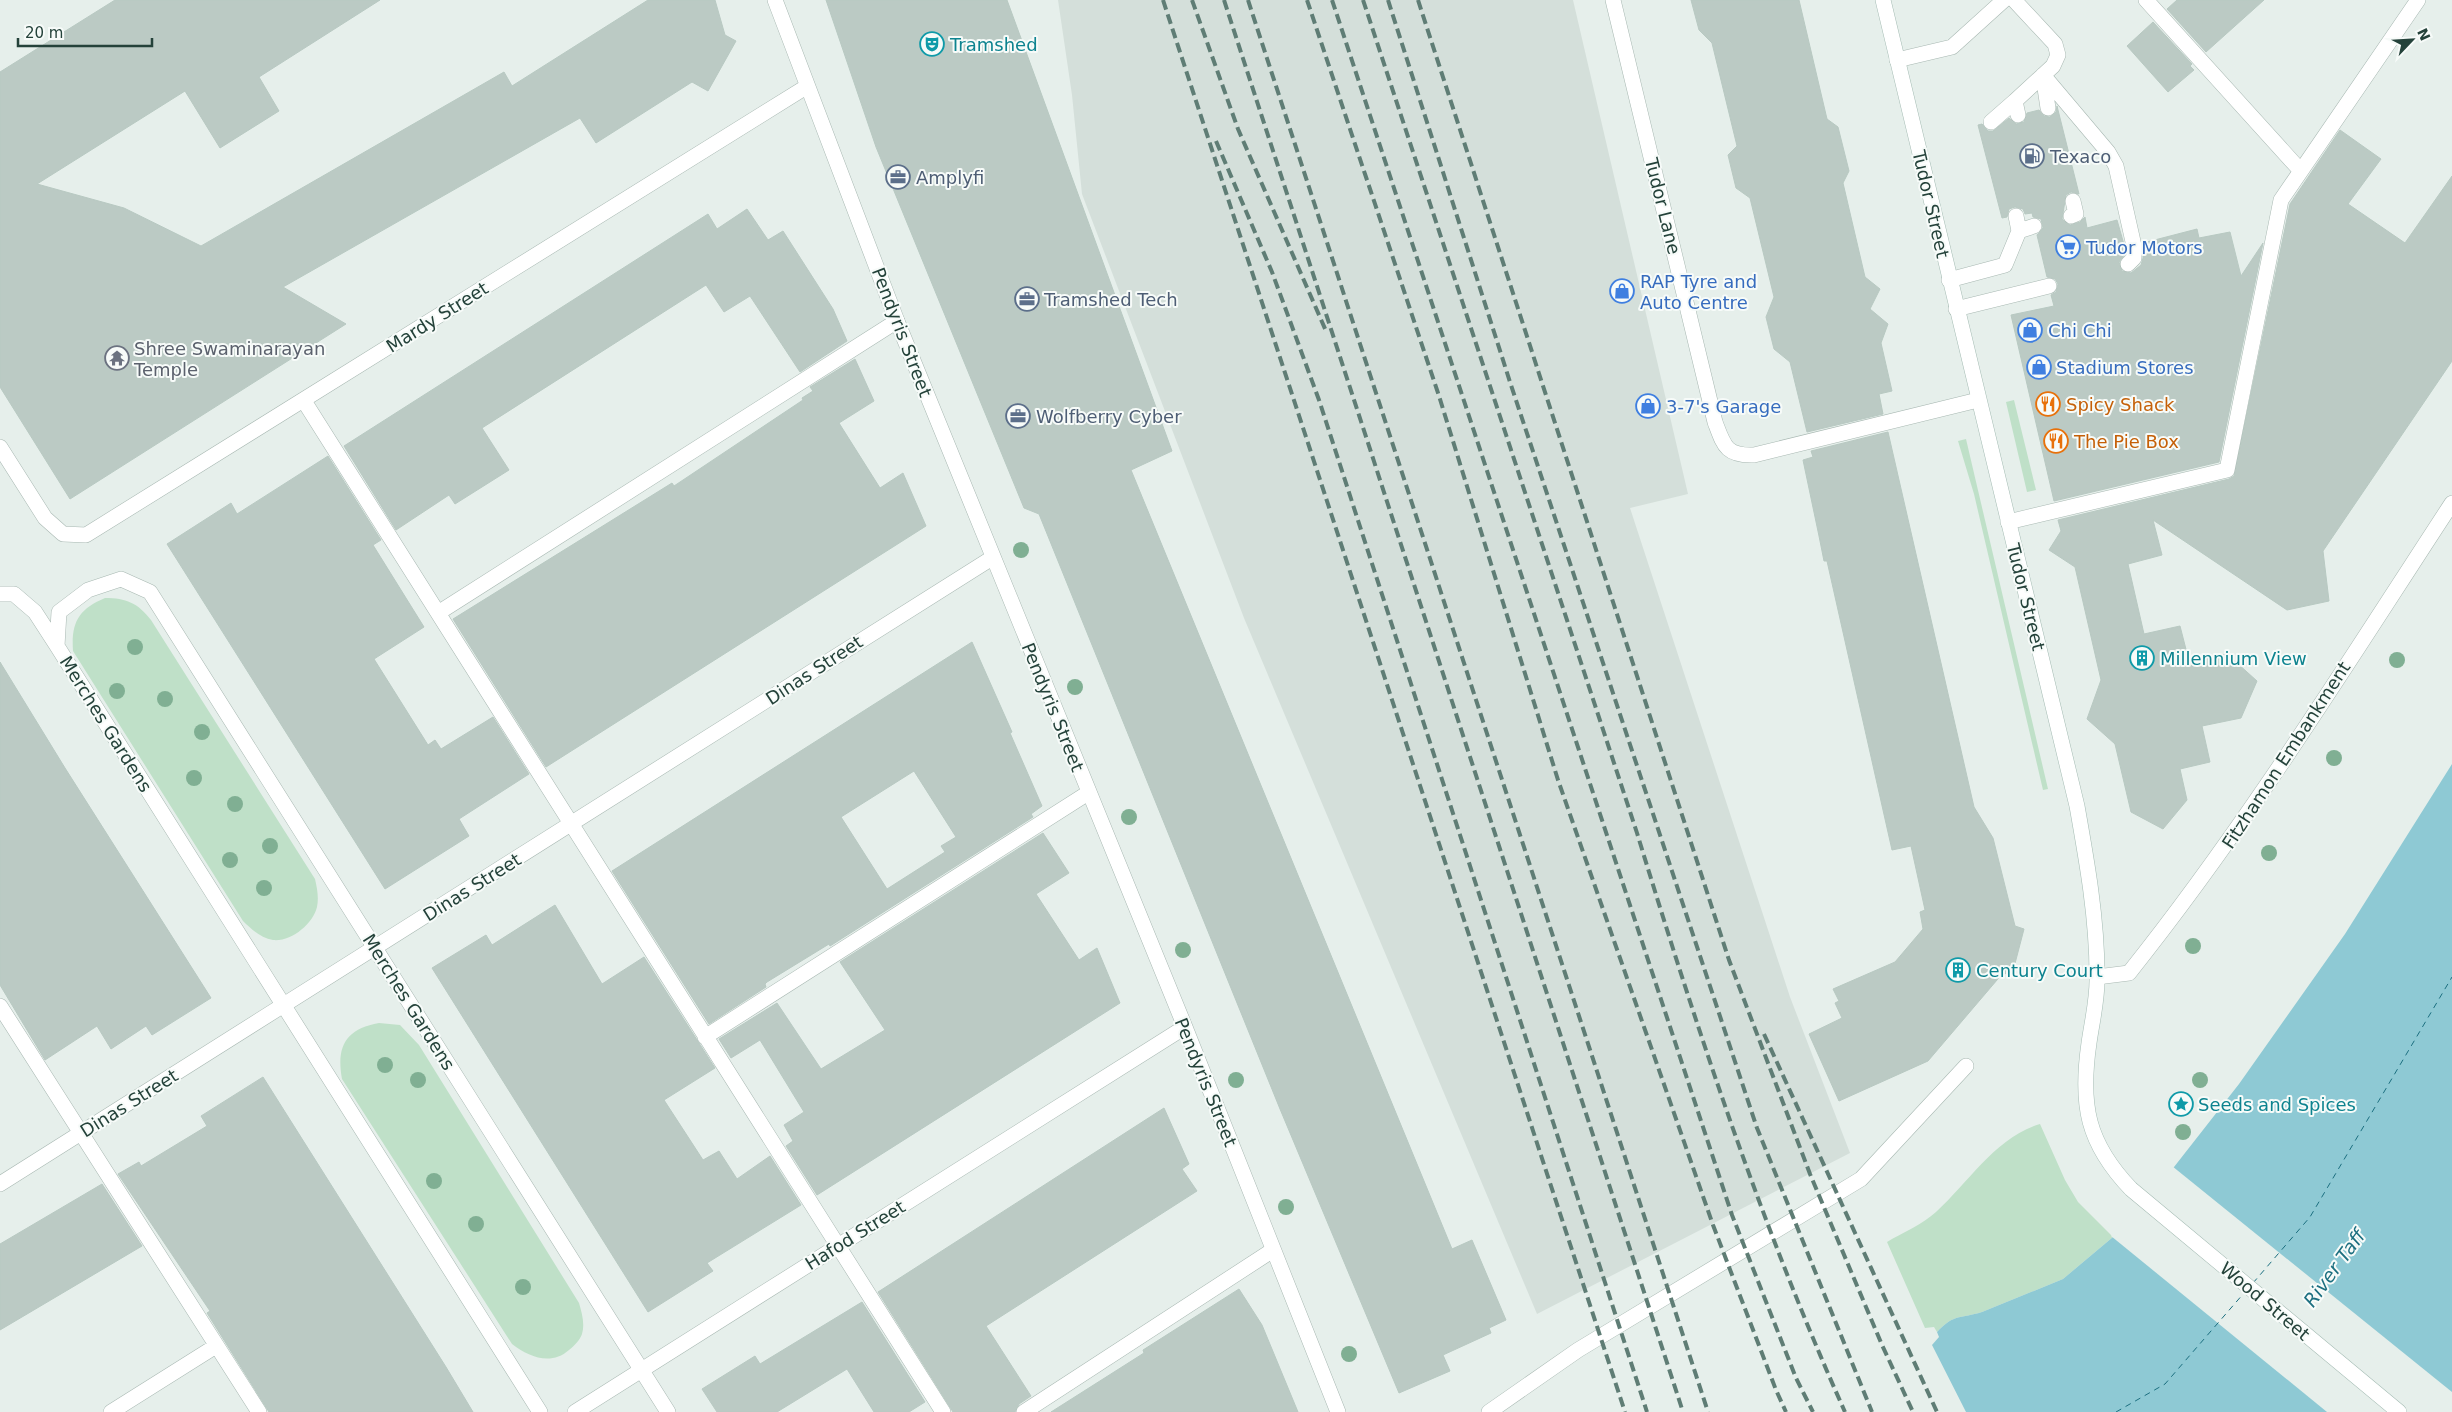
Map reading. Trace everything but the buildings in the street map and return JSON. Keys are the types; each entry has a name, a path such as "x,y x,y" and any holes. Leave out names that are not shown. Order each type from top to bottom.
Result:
{"street":[{"name":"Pendyris Street","path":"775,0 806,87 897,321 992,558 1185,1027 1338,1412"},
{"name":"Tudor Lane","path":"1613,0 1715,422 1723,445 1734,454 1754,455 1978,400"},
{"name":"Tudor Street","path":"1883,0 2077,806 2093,909 2098,978 2085,1078 2086,1102 2100,1150 2112,1170 2131,1189"},
{"path":"1897,60 1952,47 2004,0"},
{"path":"1992,122 2016,108 2043,75 2053,66 2058,55 2055,44 2014,0"},
{"path":"2146,0 2300,170"},
{"path":"2008,522 2227,470 2281,200 2418,0"},
{"path":"2043,75 2048,108"},
{"path":"2043,75 2108,152 2116,166 2134,246 2134,258 2128,264"},
{"name":"Mardy Street","path":"0,447 45,518 63,534 86,535 806,87"},
{"path":"1949,280 2005,266 2019,231 2016,216"},
{"path":"2019,231 2034,226"},
{"path":"1956,309 2049,286"},
{"path":"438,613 897,321"},
{"path":"304,401 943,1412"},
{"name":"Fitzhamon Embankment","path":"2098,978 2129,973 2223,850 2452,503"},
{"name":"Dinas Street","path":"0,1184 992,558"},
{"name":"Merches Gardens","path":"540,1412 57,646 60,612 88,590 121,579 150,592 668,1412"},
{"path":"0,594 14,594 35,612 57,646"},
{"path":"705,1037 1088,793"},
{"path":"0,1006 259,1412"},
{"name":"Hafod Street","path":"575,1412 1185,1027"},
{"path":"1489,1412 1578,1350 1861,1179 1966,1066"},
{"name":"Wood Street","path":"2131,1189 2399,1412"},
{"path":"1024,1412 1273,1250"},
{"path":"111,1412 216,1346"}],"shaded area":[{"path":"1058,0 1573,0 1688,494 1630,508 1790,997 1850,1153 1537,1314 1244,618 1082,194 1072,95"}],"green space":[{"path":"2014,400 2036,490 2027,492 2006,402"},
{"path":"1966,439 2048,789 2043,790 1974,494 1958,441"},
{"path":"105,598 125,600 141,609 151,620 315,879 318,900 315,913 311,920 294,935 280,940 269,939 257,933 243,921 73,651 75,624 78,618 89,607"},
{"path":"379,1023 400,1025 419,1045 579,1303 583,1322 582,1334 575,1345 562,1355 548,1359 540,1358 526,1353 512,1344 342,1079 341,1057 342,1048 346,1041 358,1030"},
{"path":"2040,1124 2065,1180 2078,1202 2113,1237 2063,1279 1982,1312 1953,1319 1937,1332 1934,1327 1925,1328 1887,1242 1936,1212 1996,1150 2010,1139"}],"water":[{"name":"River Taff","path":"2452,764 2452,1412 1966,1412 1932,1345 1939,1337 1937,1332 1953,1319 1982,1312 2063,1279 2113,1237 2174,1167 2239,1084 2345,934"}],"pier":[{"path":"2172,1166 2452,1392 2452,1412 2327,1412 2111,1236"}],"ferry route":[{"path":"2253,1283 2310,1217 2452,977"},
{"path":"2116,1412 2165,1384 2244,1293"}],"railway":[{"path":"1163,0 1625,1412"},
{"path":"1192,0 1238,129 1326,331"},
{"path":"1224,0 1683,1412"},
{"path":"1248,0 1708,1412"},
{"path":"1307,0 1439,396 1558,780 1713,1225 1786,1412"},
{"path":"1332,0 1732,1215 1796,1378 1813,1412"},
{"path":"1363,0 1637,833 1707,1053 1758,1198 1814,1341 1845,1412"},
{"path":"1388,0 1510,382 1757,1128 1872,1412"},
{"path":"1418,0 1729,960 1810,1174 1882,1345 1913,1412"},
{"path":"1216,141 1272,272 1319,400 1647,1412"},
{"path":"1764,1034 1937,1412"}],"place":[{"name":"Tramshed","path":"932,44"},
{"name":"Texaco","path":"2032,156"},
{"name":"Amplyfi","path":"898,177"},
{"name":"Tudor Motors","path":"2068,247"},
{"name":"RAP Tyre and Auto Centre","path":"1622,291"},
{"name":"Tramshed Tech","path":"1027,299"},
{"name":"Chi Chi","path":"2030,330"},
{"name":"Shree Swaminarayan Temple","path":"117,358"},
{"name":"Stadium Stores","path":"2039,367"},
{"name":"Spicy Shack","path":"2048,404"},
{"name":"3-7's Garage","path":"1648,406"},
{"name":"Wolfberry Cyber","path":"1018,416"},
{"name":"The Pie Box","path":"2056,441"},
{"name":"Millennium View","path":"2142,658"},
{"name":"Century Court","path":"1958,970"},
{"name":"Seeds and Spices","path":"2181,1104"}]}
